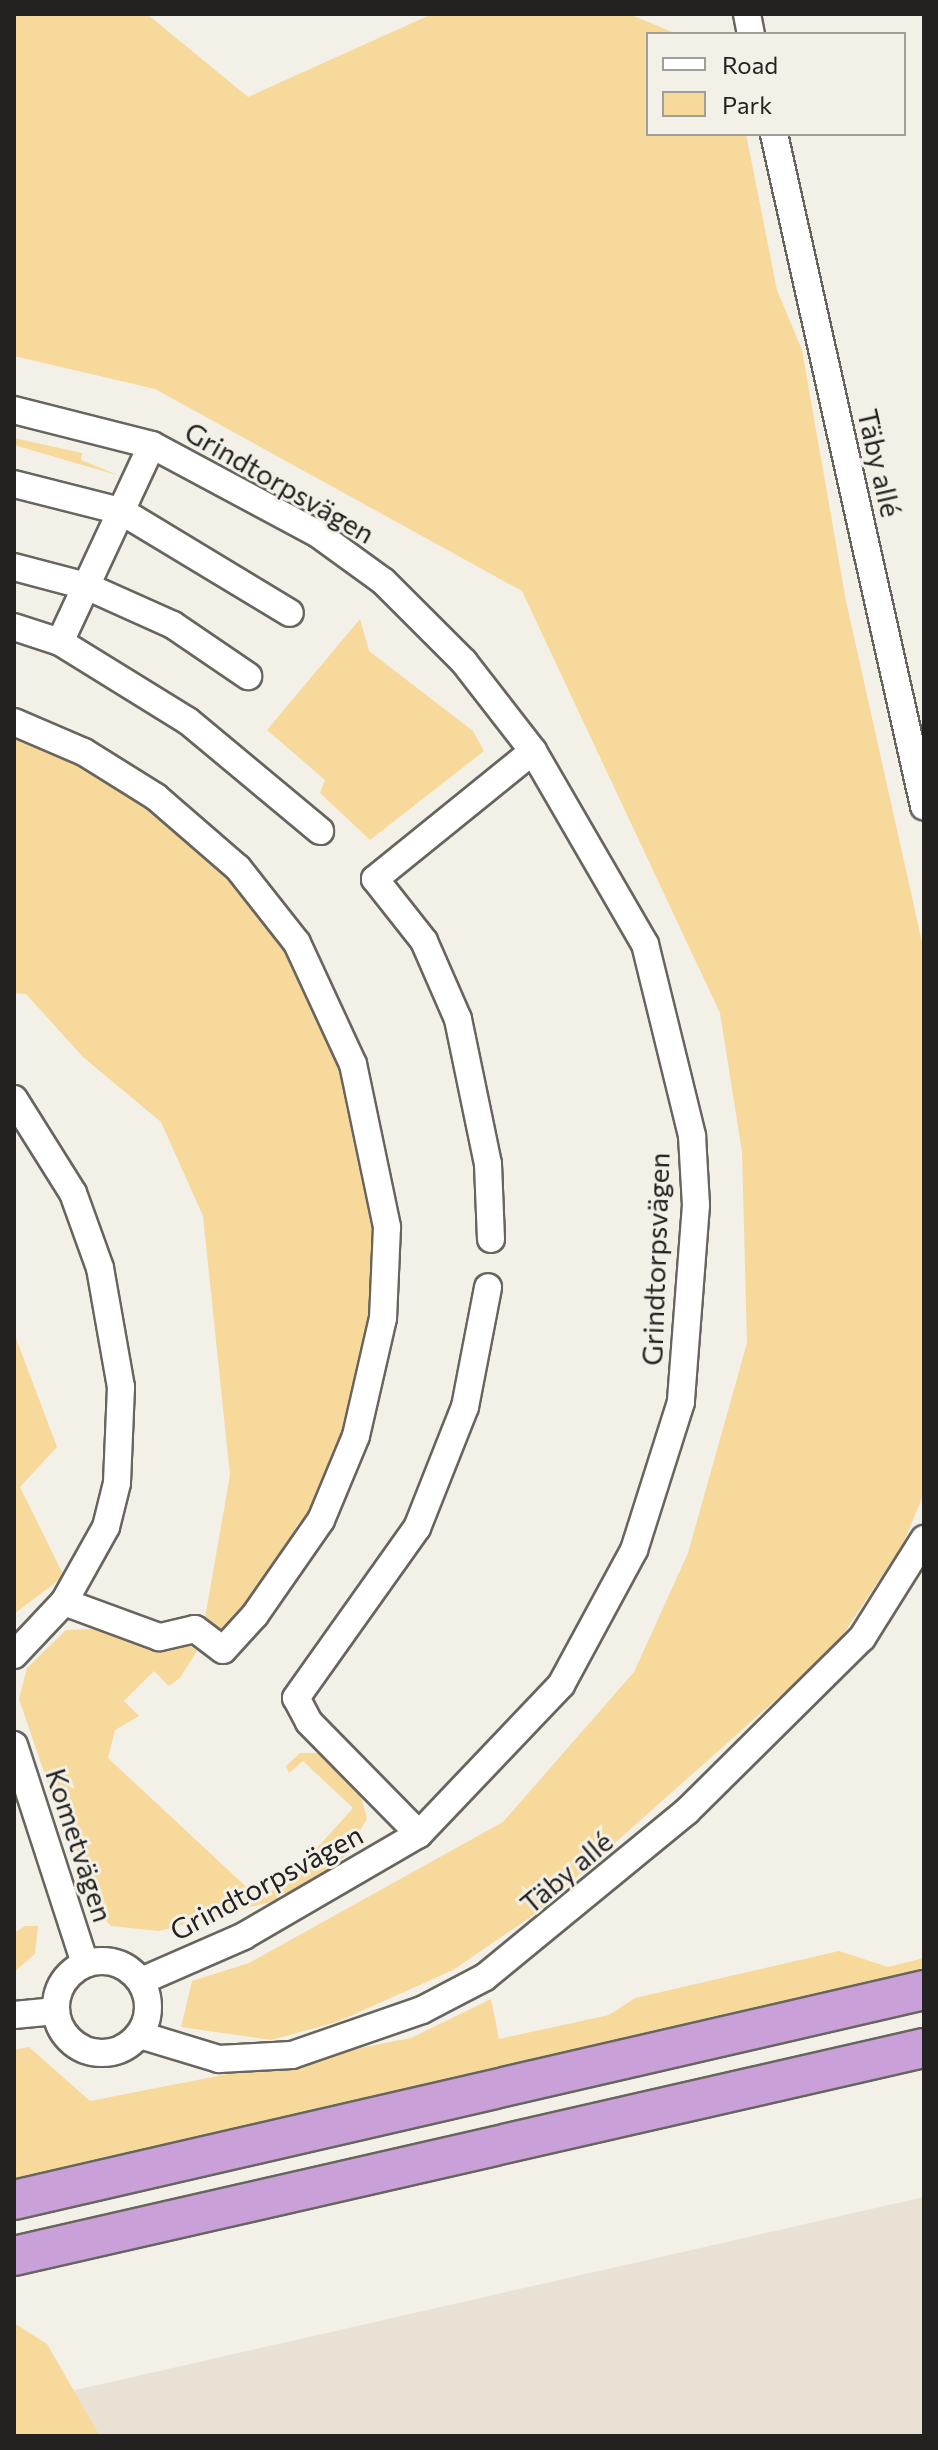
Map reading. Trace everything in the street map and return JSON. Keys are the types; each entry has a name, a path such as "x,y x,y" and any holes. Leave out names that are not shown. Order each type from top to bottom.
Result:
{"highway":[{"path":"14,2200 924,1990"},
{"path":"14,2256 924,2048"}],"street":[{"name":"Täby allé","path":"774,136 924,806"},
{"name":"Grindtorpsvägen","path":"14,410 152,445 318,534 383,581 464,662 533,751 645,944 670,1036 692,1136 696,1205 681,1402 663,1477 595,1632 561,1685 419,1834 244,1936 141,1981"},
{"name":"Grindtorpsvägen","path":"60,642 152,445"},
{"path":"14,484 121,511 290,613"},
{"path":"14,567 86,586 173,625 248,676"},
{"path":"14,627 60,642 188,721 320,831"},
{"path":"14,722 84,752 156,797 238,868 297,943 337,1017 365,1102 387,1227 383,1318 356,1436 321,1520 255,1615 223,1650 195,1629 159,1637 64,1602"},
{"path":"491,1239 488,1164 458,1019 424,941 375,879 533,751"},
{"path":"14,1099 77,1206 100,1268 121,1387 117,1483 106,1527 64,1602 14,1655"},
{"name":"Grindtorpsvägen","path":"419,1834 309,1722 296,1698 417,1528 465,1407 488,1287"},
{"name":"Täby allé","path":"140,2035 219,2059 292,2055 422,2010 485,1977 687,1811 862,1638 924,1539"},
{"name":"Kometvägen","path":"14,1745 85,1964"},
{"path":"110,1961 141,1981 149,2008 140,2035 114,2053 82,2050 56,2011 60,1988 85,1964 110,1961"},
{"path":"14,2015 56,2011"}],"shaded area":[{"path":"924,2197 924,2436 100,2436 71,2391"}],"green space":[{"path":"14,14 147,14 248,97 432,14 629,14 672,32 646,32 646,136 746,136 777,290 802,350 846,601 924,951 924,1493 903,1544 834,1648 535,1914 453,1970 337,2022 271,2040 181,2027 192,1981 249,1963 503,1822 634,1672 688,1553 747,1343 742,1152 720,1013 522,591 155,389 14,356"},
{"path":"14,438 82,453 81,460 120,476 14,445"},
{"path":"360,619 369,651 473,731 484,751 370,840 320,793 325,780 267,730"},
{"path":"14,731 116,779 239,875 304,964 361,1089 381,1215 370,1348 320,1510 298,1523 269,1579 227,1631 212,1635 204,1624 230,1475 203,1216 161,1122 83,1057 26,994 14,993"},
{"path":"14,1333 57,1447 20,1487 64,1576 14,1614"},
{"path":"165,1626 197,1651 180,1678 169,1686 154,1671 124,1701 139,1716 115,1730 108,1758 255,1895 281,1888 353,1808 303,1761 289,1773 286,1766 300,1753 322,1753 360,1792 367,1819 343,1858 290,1897 159,1931 111,1926 89,1903 19,1699 27,1668 66,1630"},
{"path":"25,1926 38,1926 35,1954 14,1972 14,1933"},
{"path":"839,1951 888,1967 924,1958 924,1975 14,2179 14,2050 29,2047 90,2101 411,2038 491,1999 499,2039 609,2015 635,1998"},
{"path":"14,2323 47,2344 100,2436 14,2436"}]}
